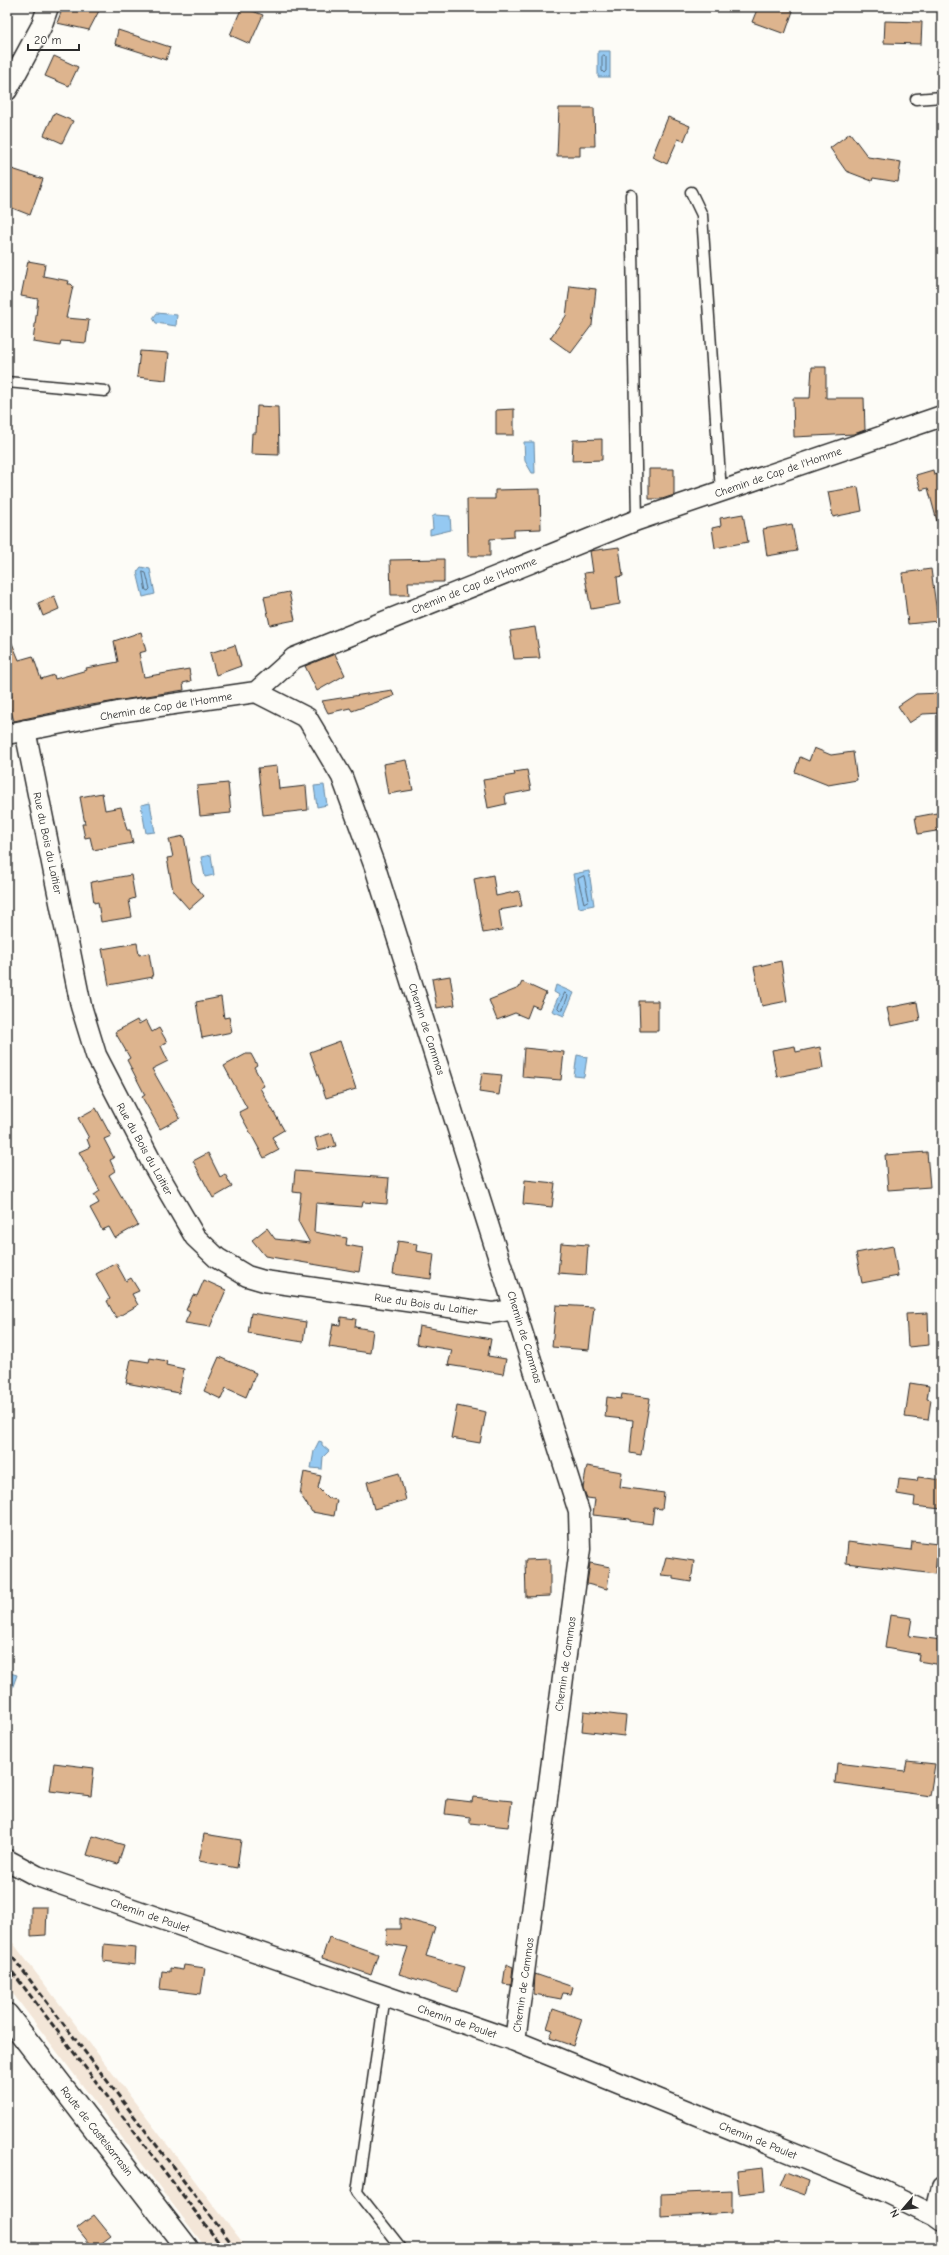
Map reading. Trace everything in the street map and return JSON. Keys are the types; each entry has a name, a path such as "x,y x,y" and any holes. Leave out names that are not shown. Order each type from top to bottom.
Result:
{"main road":[{"name":"Route de Castelsarrasin","path":"7,2015 187,2248"}],"street":[{"path":"7,90 41,27 48,7"},
{"name":"Chemin de Cap de l'Homme","path":"16,732 118,712 256,692 294,658 637,520 942,416"},
{"name":"Chemin de Cammas","path":"256,692 307,718 342,777 375,867 579,1512 580,1549 515,2041"},
{"name":"Rue du Bois du Laitier","path":"16,732 81,1006 96,1055 153,1165 195,1238 217,1258 247,1276 264,1281 492,1313 516,1309"},
{"name":"Chemin de Paulet","path":"7,1860 37,1876 515,2041 884,2191 938,2218"},
{"path":"938,2218 942,2187"}],"lane":[{"path":"916,99 942,97"},
{"path":"691,192 702,215 721,492"},
{"path":"631,195 637,520"},
{"path":"7,382 105,391"},
{"path":"385,1996 357,2192 402,2248"}],"shaded area":[{"path":"7,1935 247,2248 206,2248 7,1986"}],"water":[{"path":"598,51 610,51 610,77 598,77"},
{"path":"157,313 177,315 176,326 156,323 153,318"},
{"path":"524,442 534,442 535,473 532,473 525,461"},
{"path":"435,515 450,516 451,530 430,535 430,530 433,529 432,517"},
{"path":"141,567 150,569 155,594 143,597 137,572"},
{"path":"324,785 327,805 317,807 314,786"},
{"path":"150,803 155,832 146,833 141,805"},
{"path":"211,855 214,875 205,877 201,857"},
{"path":"589,871 594,905 579,908 573,874"},
{"path":"556,985 574,993 564,1016 552,1011 559,995 554,992"},
{"path":"577,1055 587,1057 584,1077 574,1076"},
{"path":"319,1441 322,1442 322,1445 329,1451 323,1457 322,1469 311,1468 314,1451"},
{"path":"7,1672 17,1675 9,1697 7,1696"}],"building":[{"path":"63,7 101,7 89,30 57,23"},
{"path":"242,7 263,15 250,44 230,35"},
{"path":"758,7 782,7 793,11 785,34 752,22"},
{"path":"885,21 922,22 921,44 884,43"},
{"path":"118,30 170,47 166,60 115,44"},
{"path":"54,56 78,67 69,86 45,76"},
{"path":"559,108 594,108 595,146 580,146 580,156 557,156"},
{"path":"54,113 73,121 62,143 44,135"},
{"path":"668,117 690,126 684,141 678,139 667,164 652,157"},
{"path":"850,133 868,157 901,162 898,182 873,178 872,181 846,171 830,148"},
{"path":"12,169 43,179 30,215 7,206 7,184"},
{"path":"28,261 45,264 43,276 69,281 68,284 73,286 66,318 89,320 86,343 61,341 60,346 33,342 38,299 21,296"},
{"path":"570,286 596,289 592,325 571,353 550,338 566,316"},
{"path":"140,351 169,353 166,380 137,377"},
{"path":"812,367 826,367 826,398 864,398 865,430 854,434 794,437 793,398 810,398"},
{"path":"257,406 278,407 279,455 251,454 252,433 256,433"},
{"path":"514,409 514,435 496,435 496,410"},
{"path":"602,439 602,460 572,461 573,440"},
{"path":"649,469 674,469 674,495 662,499 649,499"},
{"path":"933,470 934,475 942,473 942,525 938,525 928,488 921,490 916,475"},
{"path":"858,487 862,511 833,517 828,492"},
{"path":"540,489 541,529 514,530 514,537 490,539 490,556 468,556 467,499 495,499 495,490"},
{"path":"743,514 748,542 715,548 712,528 721,526 720,518"},
{"path":"792,524 797,551 767,556 763,529"},
{"path":"619,547 623,576 617,577 620,604 591,609 584,573 593,572 590,551"},
{"path":"444,559 444,582 408,582 409,595 391,595 390,560"},
{"path":"931,569 938,621 908,624 902,573"},
{"path":"289,592 295,620 270,625 264,597"},
{"path":"54,596 59,609 43,616 38,603"},
{"path":"535,627 540,658 514,659 510,631"},
{"path":"7,631 19,660 33,656 41,679 54,675 55,679 87,670 86,668 118,662 114,641 141,632 146,651 139,653 144,677 189,669 191,681 183,683 184,690 85,706 14,721 7,699 12,697 7,681"},
{"path":"235,645 241,666 216,675 210,653"},
{"path":"335,654 345,675 317,691 305,666"},
{"path":"392,690 394,696 352,711 350,708 328,713 322,701"},
{"path":"942,693 942,713 923,714 909,723 898,706 916,694"},
{"path":"814,748 831,755 853,752 857,780 828,785 795,772 800,757 809,761"},
{"path":"406,760 413,790 388,794 383,764"},
{"path":"277,766 279,789 306,786 308,810 263,815 258,768"},
{"path":"527,770 531,790 505,795 506,804 488,808 483,780 515,775 514,772"},
{"path":"228,783 231,813 200,816 197,786"},
{"path":"102,793 105,810 121,807 127,830 130,830 133,843 93,850 90,837 85,838 82,824 85,824 80,797"},
{"path":"942,812 942,830 918,834 915,817"},
{"path":"184,836 192,882 204,896 189,909 173,891 167,858 173,857 169,839"},
{"path":"131,875 135,898 129,900 132,917 101,922 98,902 94,903 91,882"},
{"path":"493,875 496,896 519,891 522,906 499,910 502,930 483,933 474,879"},
{"path":"137,943 139,955 149,953 153,977 109,985 102,949"},
{"path":"781,961 787,1001 762,1006 754,967"},
{"path":"450,976 455,1005 437,1008 432,979"},
{"path":"522,982 546,993 539,1008 532,1005 527,1018 515,1013 497,1020 489,1000 519,988"},
{"path":"221,997 224,1018 229,1017 232,1032 202,1038 196,1002"},
{"path":"639,1001 658,1001 658,1031 640,1031"},
{"path":"917,1002 920,1020 891,1026 887,1008"},
{"path":"137,1020 139,1024 146,1020 152,1032 159,1028 167,1042 161,1046 168,1061 152,1069 180,1118 160,1129 142,1097 145,1095 127,1060 130,1058 115,1032"},
{"path":"340,1041 356,1089 326,1098 310,1052"},
{"path":"795,1046 796,1052 820,1047 823,1068 777,1077 772,1050"},
{"path":"524,1048 564,1052 561,1080 522,1077"},
{"path":"246,1054 251,1054 257,1065 254,1067 264,1086 260,1088 284,1130 272,1137 279,1150 264,1158 239,1112 247,1108 224,1066"},
{"path":"482,1073 502,1075 499,1095 479,1092"},
{"path":"96,1108 111,1136 104,1139 114,1158 110,1160 115,1171 109,1175 138,1225 115,1238 109,1227 102,1230 90,1208 99,1203 94,1195 100,1191 79,1152 90,1147 87,1139 89,1138 78,1118"},
{"path":"332,1133 336,1146 318,1150 315,1138"},
{"path":"927,1152 930,1187 888,1190 885,1155"},
{"path":"208,1153 220,1177 225,1174 232,1187 213,1198 193,1161"},
{"path":"295,1171 389,1178 387,1204 363,1202 362,1207 316,1203 314,1232 347,1238 346,1245 363,1248 359,1272 265,1256 252,1240 267,1228 275,1239 310,1243 298,1221 301,1193 293,1192"},
{"path":"525,1180 555,1183 552,1207 523,1204"},
{"path":"398,1241 417,1244 416,1251 434,1254 431,1279 393,1274"},
{"path":"561,1243 588,1245 586,1275 558,1273"},
{"path":"893,1246 898,1276 862,1283 856,1253"},
{"path":"116,1263 126,1281 131,1278 139,1291 132,1294 138,1305 116,1318 107,1301 110,1299 96,1274"},
{"path":"204,1280 226,1290 210,1327 185,1323 190,1312 186,1310 193,1295 197,1296"},
{"path":"556,1305 594,1307 589,1350 552,1347"},
{"path":"251,1313 306,1322 303,1342 248,1333"},
{"path":"928,1313 929,1345 908,1347 906,1314"},
{"path":"341,1317 356,1319 355,1327 373,1330 370,1353 329,1347 333,1324 340,1325"},
{"path":"419,1326 491,1339 488,1356 506,1359 503,1374 448,1365 452,1350 416,1344"},
{"path":"219,1357 256,1373 246,1397 226,1388 221,1399 204,1391"},
{"path":"150,1358 167,1361 166,1365 184,1369 179,1393 126,1383 131,1359 149,1362"},
{"path":"910,1383 929,1386 927,1399 931,1400 928,1420 905,1417"},
{"path":"622,1394 650,1398 641,1455 630,1453 633,1420 605,1417 607,1397 621,1399"},
{"path":"457,1406 486,1412 480,1443 451,1438"},
{"path":"587,1466 622,1472 620,1487 664,1493 662,1509 654,1508 652,1524 630,1521 630,1519 593,1515 595,1499 587,1498 583,1488"},
{"path":"304,1472 321,1476 318,1488 328,1498 337,1500 334,1516 312,1512 300,1494"},
{"path":"399,1473 406,1500 374,1509 367,1482"},
{"path":"918,1477 942,1480 941,1509 914,1506 915,1497 897,1494 899,1479 917,1481"},
{"path":"912,1541 938,1544 935,1574 846,1563 848,1542 911,1550"},
{"path":"666,1557 694,1561 691,1582 673,1579 673,1576 661,1575"},
{"path":"550,1559 550,1596 526,1597 525,1560"},
{"path":"590,1563 610,1567 607,1589 587,1584"},
{"path":"890,1615 912,1618 909,1636 942,1640 942,1665 918,1661 919,1654 885,1648"},
{"path":"584,1711 626,1716 624,1736 582,1731"},
{"path":"907,1761 935,1764 930,1796 835,1783 837,1763 905,1771"},
{"path":"54,1763 94,1768 91,1796 50,1791"},
{"path":"473,1797 512,1801 508,1827 470,1823 470,1817 445,1814 447,1799 472,1802"},
{"path":"204,1834 241,1840 237,1868 199,1861"},
{"path":"93,1836 124,1845 118,1864 87,1855"},
{"path":"31,1907 47,1907 46,1935 31,1936"},
{"path":"400,1918 435,1927 426,1956 465,1967 458,1992 399,1974 408,1947 386,1944 387,1929 400,1929"},
{"path":"329,1937 378,1954 371,1975 322,1958"},
{"path":"104,1944 136,1947 135,1965 103,1961"},
{"path":"506,1964 513,1967 511,1985 503,1984"},
{"path":"184,1965 205,1968 201,1994 160,1989 162,1971 170,1972 170,1968 183,1970"},
{"path":"535,1974 573,1987 571,1994 563,1993 561,1999 534,1994"},
{"path":"553,2009 582,2019 573,2046 550,2038 553,2030 547,2028"},
{"path":"763,2168 765,2191 739,2194 737,2171"},
{"path":"786,2172 809,2181 805,2195 780,2186"},
{"path":"732,2191 732,2213 661,2217 661,2194"},
{"path":"94,2215 111,2236 93,2248 77,2228"}],"railway":[{"path":"7,1950 235,2248"},
{"path":"7,1965 223,2248"}]}
